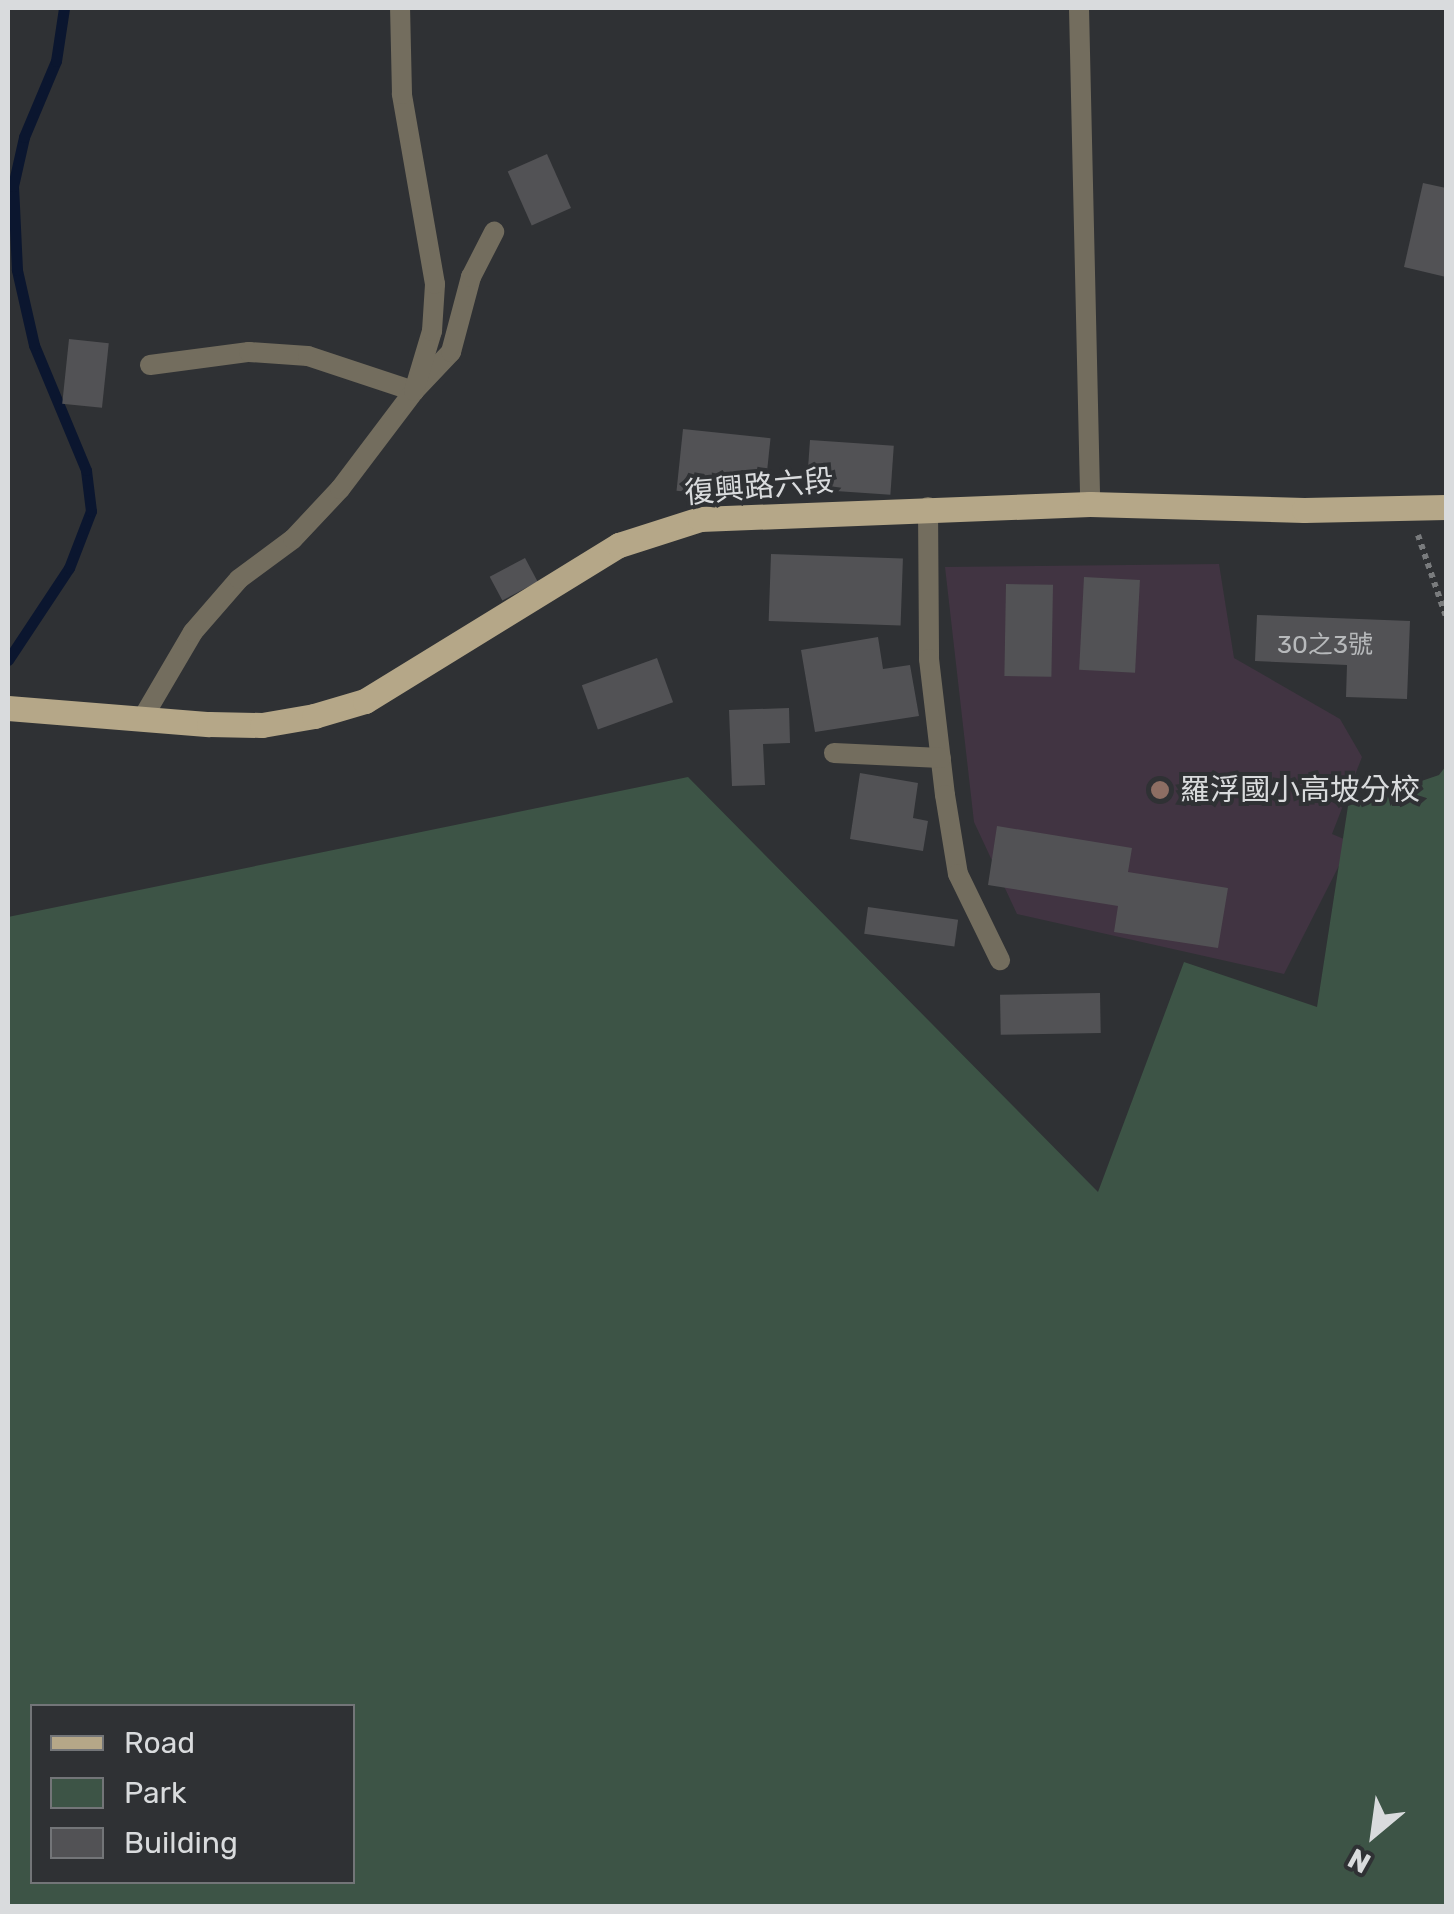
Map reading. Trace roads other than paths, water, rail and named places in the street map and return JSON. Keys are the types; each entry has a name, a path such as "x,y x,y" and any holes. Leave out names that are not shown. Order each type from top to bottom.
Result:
{"main road":[{"name":"復興路六段","path":"8,708 262,725 365,701 604,553 700,518 1090,504 1410,511 1446,507"}],"lane":[{"path":"400,8 402,94 435,284 432,331 414,392"},
{"path":"1080,8 1090,504"},
{"path":"142,719 193,632 239,579 293,539 340,490 414,392 451,352 470,277 494,232"},
{"path":"150,365 249,352 308,356 414,392"},
{"path":"928,507 929,658 958,874 1000,960"},
{"path":"834,754 941,758"}],"waterway":[{"path":"8,660 69,568 91,511 86,470 34,345 17,270 13,186 24,137 56,61 64,8"}],"place":[{"name":"羅浮國小高坡分校","path":"1160,790"}]}
